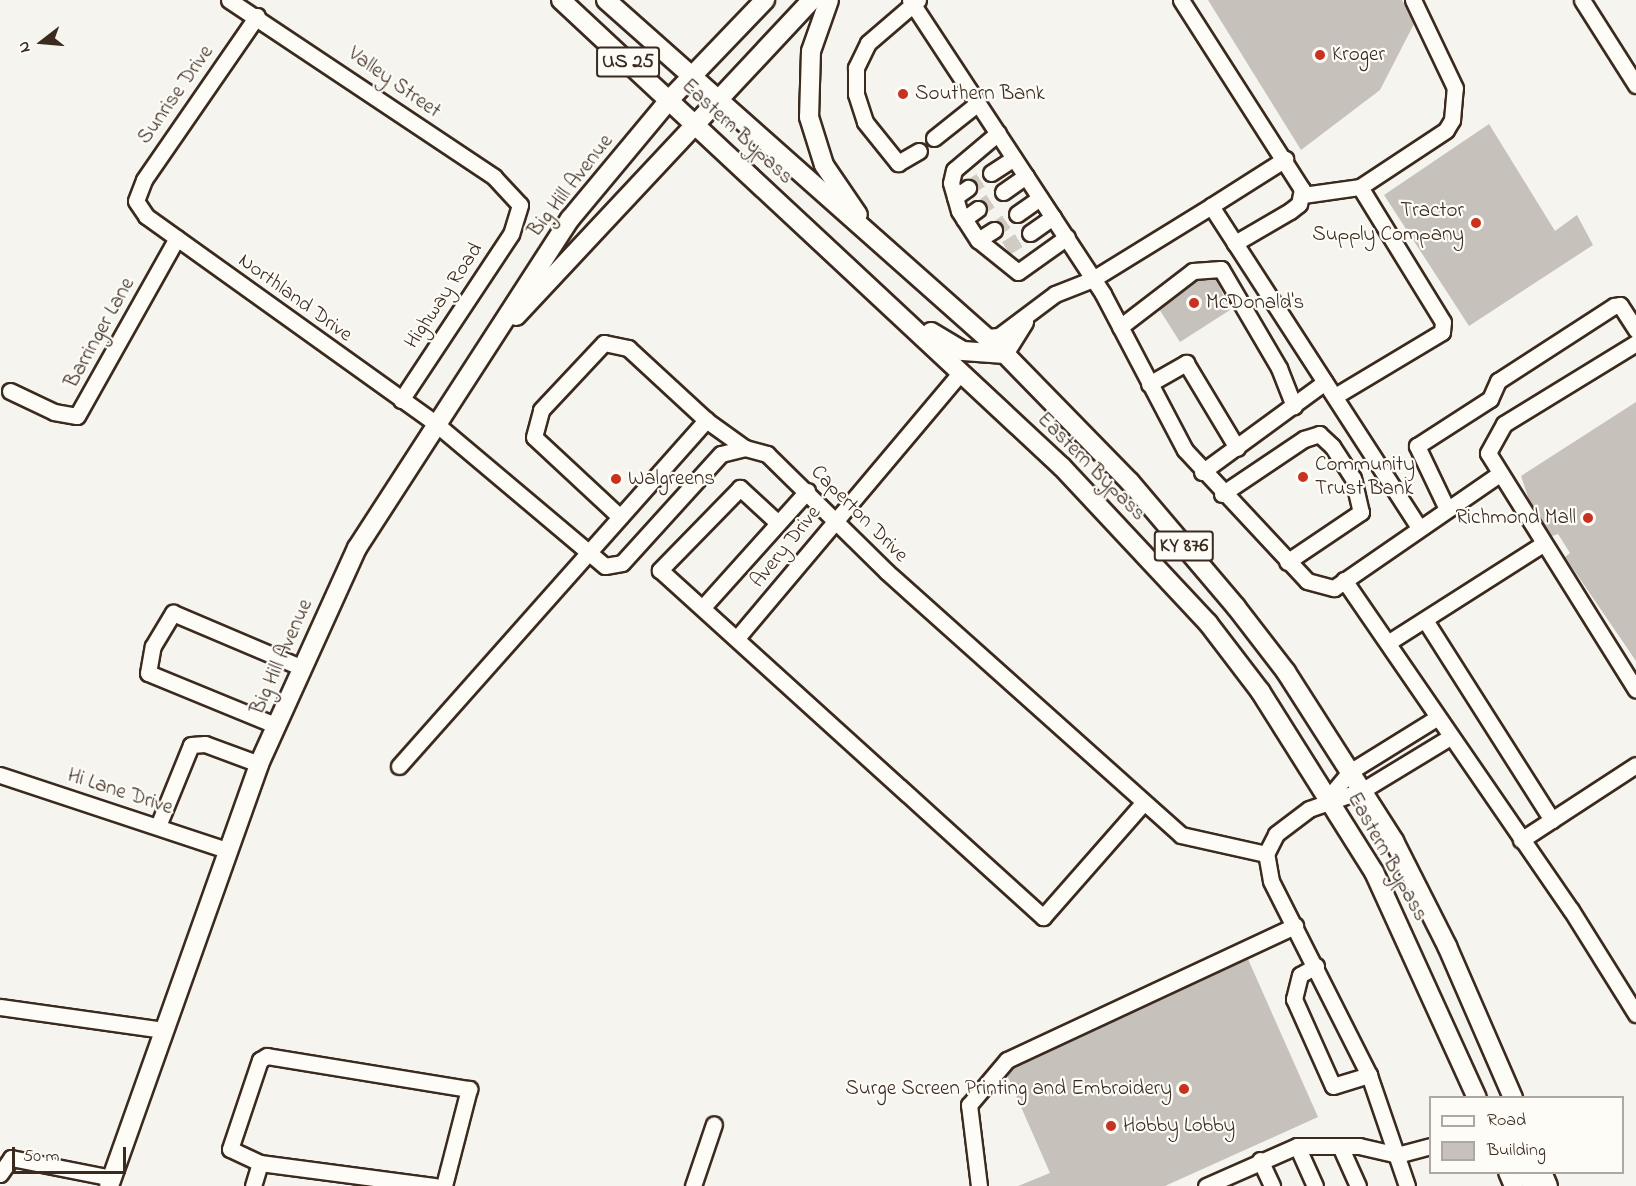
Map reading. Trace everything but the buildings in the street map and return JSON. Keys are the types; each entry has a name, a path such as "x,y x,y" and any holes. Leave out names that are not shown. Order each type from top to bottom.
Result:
{"main road":[{"name":"Eastern Bypass","path":"561,0 1062,467 1208,623 1260,691 1328,798 1412,947 1476,1096"},
{"name":"Eastern Bypass","path":"606,0 717,102 871,234 1005,354 1130,482 1236,607 1363,790 1447,946 1512,1096"},
{"name":"Big Hill Avenue","path":"111,1182 259,764 300,666 357,548 435,423 500,332 570,219 669,100 765,0"},
{"name":"Big Hill Avenue","path":"500,332 812,0"},
{"path":"829,0 809,61 809,117 824,165 871,234"},
{"path":"869,286 948,344 975,354 1005,354"}],"street":[{"name":"Valley Street","path":"229,0 494,177 515,195 520,214"},
{"path":"1181,0 1285,159 1303,195"},
{"path":"1234,243 1290,211 1303,195 1360,187 1446,130 1452,120 1455,88 1413,0"},
{"path":"1582,0 1636,85"},
{"path":"919,151 898,164 865,123 856,94 856,68 868,43 913,2 1093,279 1149,384 1202,471 1287,562 1321,588 1334,588 1419,527 1498,475"},
{"name":"Sunrise Drive","path":"136,201 151,168 256,16"},
{"path":"934,138 978,103"},
{"path":"998,133 954,170 962,193 964,219 978,240 1001,251 1018,272 1067,237"},
{"path":"991,173 1014,158"},
{"path":"986,337 999,336 1056,294 1093,279 1285,159"},
{"path":"1003,192 1026,176"},
{"path":"1335,396 1442,332 1443,322 1360,187"},
{"path":"1017,214 1040,198"},
{"name":"Northland Drive","path":"136,201 146,216 435,423"},
{"path":"1211,206 1419,527"},
{"path":"964,219 978,209"},
{"name":"Highway Road","path":"401,400 520,214"},
{"path":"1030,233 1053,217"},
{"path":"978,240 994,230"},
{"name":"Barringer Lane","path":"10,391 54,412 77,416 177,238"},
{"path":"1120,327 1151,299 1203,266 1221,268 1279,368 1294,406"},
{"path":"1447,508 1418,446 1490,399 1498,381 1614,306 1620,305 1636,330"},
{"path":"1005,354 1030,315"},
{"name":"Caperton Drive","path":"620,517 534,437 541,410 604,343 628,348 706,420 745,448 766,454 837,517 887,572 1181,835 1266,854"},
{"path":"1636,343 1504,424 1490,442 1498,475 1636,690"},
{"path":"1149,384 1186,363 1237,448"},
{"name":"Avery Drive","path":"737,638 961,372"},
{"path":"1202,471 1237,448 1325,382"},
{"path":"399,766 706,420"},
{"path":"435,423 605,566 622,563 722,454 745,448"},
{"path":"1222,494 1304,439 1320,434 1332,446 1353,478 1361,512 1287,562"},
{"path":"778,523 740,488 660,570 1043,917 1143,803"},
{"path":"703,608 807,490"},
{"path":"1389,642 1541,545"},
{"path":"1344,580 1389,642 1636,1014"},
{"path":"275,725 147,673 153,646 173,613 300,666"},
{"path":"1425,620 1552,820"},
{"path":"1407,1186 1369,1075 1316,966 1271,881 1266,854 1283,827 1328,798 1351,771 1438,717"},
{"path":"1328,798 1363,790 1450,736"},
{"path":"158,826 186,751 197,743 259,764"},
{"path":"1521,840 1636,765"},
{"name":"Hi Lane Drive","path":"0,775 227,850"},
{"path":"979,1186 969,1105 1008,1060 1295,926"},
{"path":"1316,966 1300,975 1294,999 1333,1086 1369,1075"},
{"path":"0,1007 163,1030"},
{"path":"435,1186 344,1181 260,1163 231,1149 260,1060 267,1056 469,1089 444,1186"},
{"path":"693,1186 714,1124"},
{"path":"1206,1186 1227,1181 1260,1160 1297,1146 1340,1146 1397,1155 1429,1147"},
{"path":"1297,1146 1315,1186"},
{"path":"1340,1146 1358,1186"},
{"path":"0,1174 11,1158 111,1182"},
{"path":"1260,1160 1272,1186"},
{"path":"253,1186 260,1163"}],"tunnel":[{"path":"968,188 991,173"},
{"path":"978,209 1003,192"},
{"path":"994,230 1017,214"},
{"path":"1006,248 1030,233"}],"place":[{"name":"Kroger","path":"1320,55"},
{"name":"Southern Bank","path":"903,94"},
{"name":"Tractor Supply Company","path":"1476,223"},
{"name":"McDonald's","path":"1194,303"},
{"name":"Community Trust Bank","path":"1303,477"},
{"name":"Walgreens","path":"616,479"},
{"name":"Richmond Mall","path":"1588,518"},
{"name":"Surge Screen Printing and Embroidery","path":"1184,1089"},
{"name":"Hobby Lobby","path":"1111,1126"}]}
